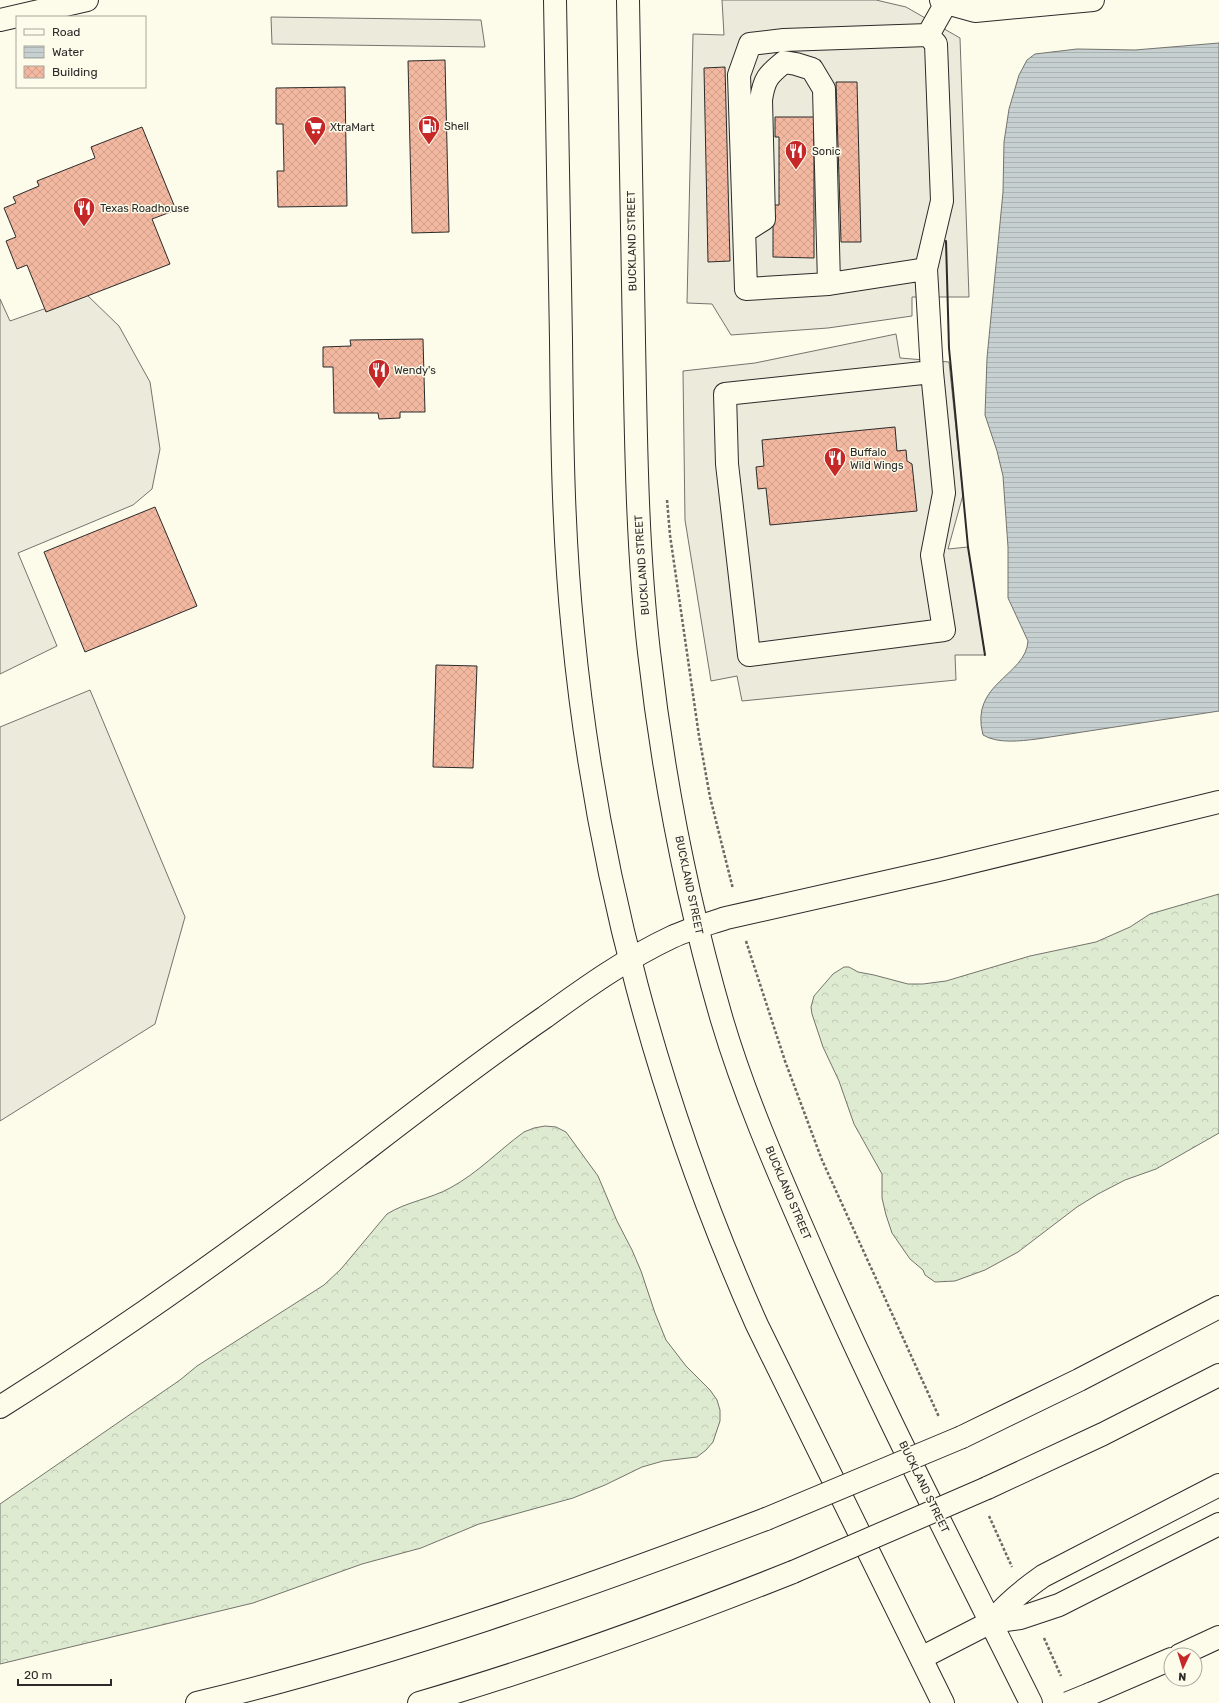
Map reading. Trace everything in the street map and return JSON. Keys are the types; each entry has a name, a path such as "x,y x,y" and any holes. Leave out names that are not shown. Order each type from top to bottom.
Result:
{"main road":[{"path":"17,16 87,0"},
{"path":"555,0 563,480 569,595 590,769 618,908 657,1058 681,1134 705,1202 731,1268 757,1325 944,1703"},
{"name":"BUCKLAND STREET","path":"628,0 636,456 642,581 652,678 666,770 698,927 712,986 731,1049 784,1185 861,1358 1031,1703"},
{"path":"928,35 943,2 975,11 1093,0"},
{"path":"0,20 16,16"},
{"path":"926,269 829,284 746,288 739,74 750,44 784,40 928,35"},
{"path":"928,35 936,44 942,201 926,269 932,372 944,493 932,555 944,630 749,655 727,464 725,394 932,372"},
{"path":"744,231 764,219 761,100 763,84 772,71 784,62 812,69 824,89 829,284"},
{"path":"0,1407 115,1333 209,1267 294,1205 512,1040 578,994 631,960 671,938 726,918 973,862 1219,802"},
{"path":"197,1703 319,1671 488,1619 638,1567 766,1519 962,1437 1093,1373 1219,1307"},
{"path":"419,1703 537,1666 649,1627 793,1572 987,1488 1103,1434 1219,1375"},
{"path":"991,1622 1003,1607 1022,1590 1042,1576 1219,1485"},
{"path":"921,1658 991,1622 1020,1618 1059,1605 1219,1524"},
{"path":"1197,1647 1219,1637"},
{"path":"1068,1703 1163,1662"}],"path":[{"path":"667,498 670,535 688,671 710,797 721,843"},
{"path":"749,954 785,1061 822,1160 941,1421"},
{"path":"988,1514 997,1534"}],"green space":[{"path":"1219,894 1219,1133 1156,1169 1125,1180 1098,1194 1077,1207 1018,1252 985,1270 955,1281 935,1282 925,1275 923,1270 910,1259 892,1233 882,1198 882,1174 854,1124 839,1081 823,1047 812,1014 811,1007 814,996 833,974 844,967 849,967 858,972 908,984 946,981 1030,956 1096,942 1130,927 1150,914"},
{"path":"545,1126 556,1127 566,1132 598,1176 617,1221 641,1271 666,1340 686,1366 710,1390 717,1400 720,1410 720,1421 713,1442 706,1450 697,1457 663,1461 642,1467 605,1485 573,1498 479,1524 421,1548 362,1564 253,1603 0,1664 0,1504 180,1380 197,1366 324,1285 341,1269 387,1214 402,1206 450,1188 470,1175 524,1132"}],"shaded area":[{"path":"722,0 876,0 906,7 960,38 969,297 912,297 912,316 828,328 731,335 712,304 687,303 693,34 724,35"},
{"path":"271,17 481,20 485,47 272,44"},
{"path":"86,294 119,326 150,382 160,449 152,489 133,505 18,553 57,646 0,674 0,299 10,321"},
{"path":"896,334 900,358 949,362 963,495 948,549 968,547 985,655 955,655 956,680 742,701 737,676 711,681 685,520 683,371 755,363"},
{"path":"90,690 185,917 155,1024 0,1121 0,727"}],"water":[{"path":"1219,43 1219,711 1030,740 995,740 983,735 981,717 984,703 991,692 1018,663 1025,653 1028,641 1008,598 1008,547 1003,476 997,451 985,415 987,358 1003,192 1004,142 1009,109 1019,75 1027,60 1035,54 1077,49 1135,50"}],"building":[{"name":"Shell","path":"445,60 449,232 412,233 408,61"},
{"path":"725,67 730,261 708,262 704,68"},
{"name":"Sonic","path":"836,82 857,82 861,242 841,242"},
{"name":"XtraMart","path":"345,87 347,206 278,207 277,171 284,171 283,124 276,124 276,88"},
{"name":"Sonic","path":"775,117 814,117 814,258 773,257 773,205 779,205 779,137 775,137"},
{"name":"Texas Roadhouse","path":"142,127 176,210 152,219 170,264 46,312 27,265 17,269 6,241 16,237 4,208 16,203 13,197 39,186 37,181 95,158 91,147"},
{"name":"Wendy's","path":"423,339 425,412 400,412 400,418 379,419 378,413 334,413 333,367 323,367 323,347 351,346 350,340"},
{"name":"Buffalo Wild Wings","path":"895,427 897,451 906,450 907,461 912,464 917,511 770,525 766,488 758,489 756,467 764,466 762,440"},
{"path":"155,507 197,606 85,652 44,552"},
{"path":"436,665 477,666 473,768 433,767"}],"wall":[{"path":"946,241 949,348 968,547 985,655"}],"place":[{"name":"XtraMart","path":"315,146"},
{"name":"Shell","path":"429,146"},
{"name":"Sonic","path":"796,170"},
{"name":"Texas Roadhouse","path":"84,228"},
{"name":"Wendy's","path":"379,390"},
{"name":"Buffalo Wild Wings","path":"835,478"}]}
